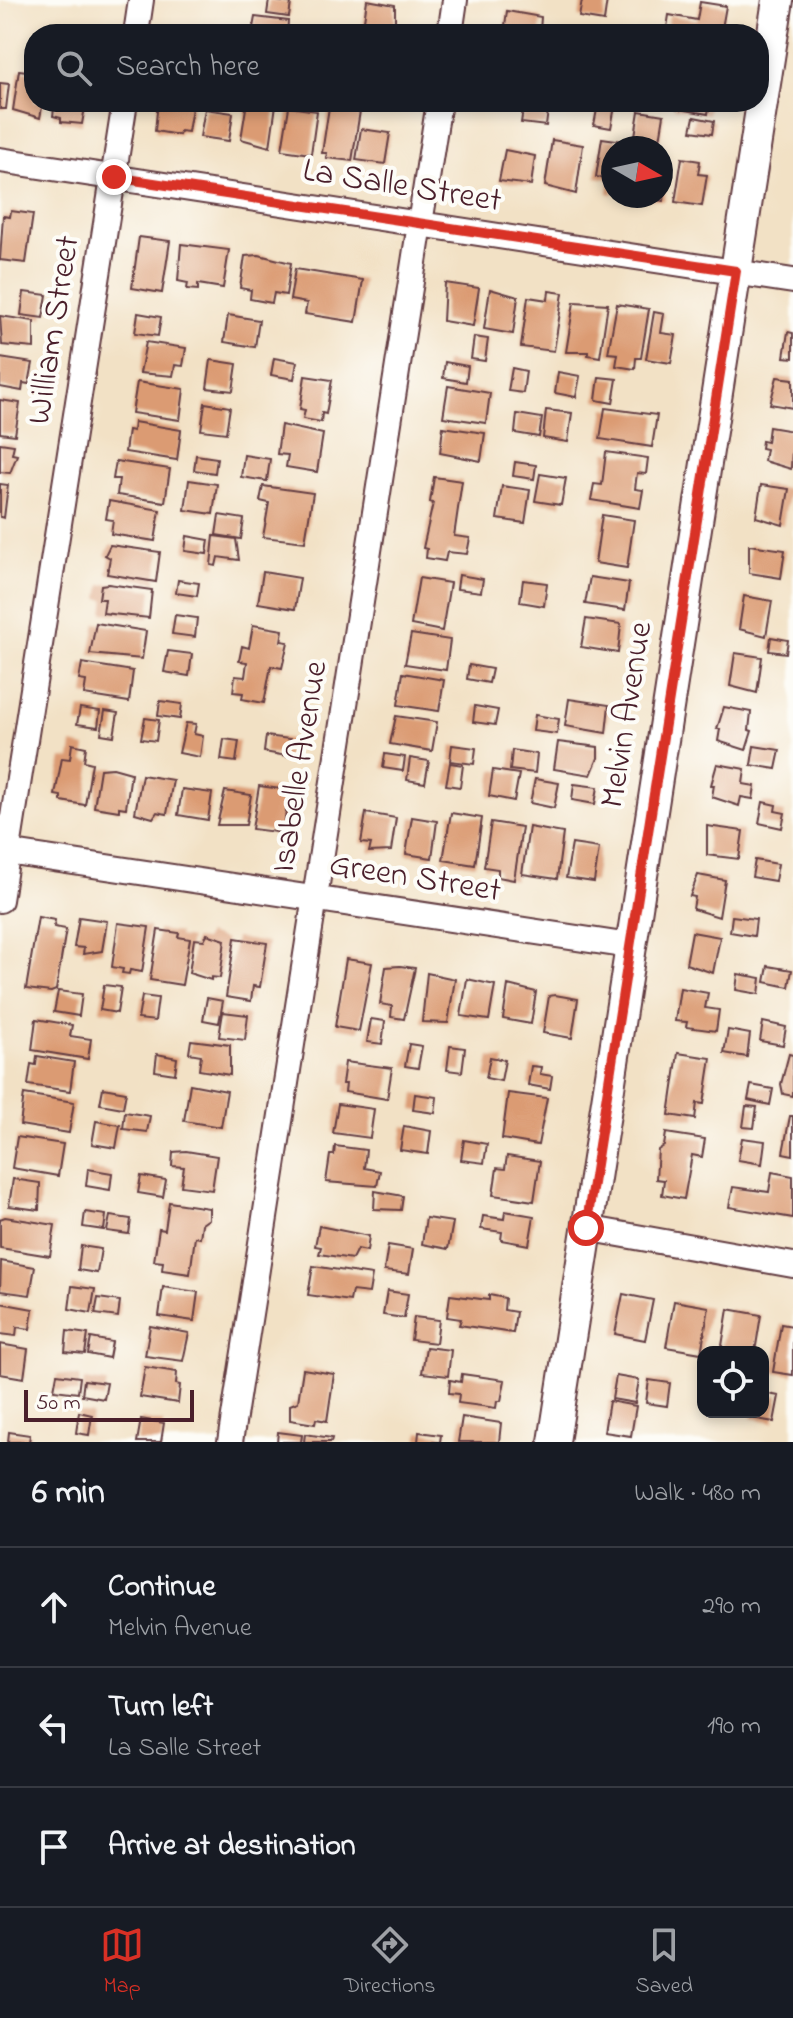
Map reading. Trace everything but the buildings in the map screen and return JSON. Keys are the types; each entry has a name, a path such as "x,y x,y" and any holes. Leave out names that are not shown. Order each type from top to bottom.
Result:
{"street":[{"path":"137,24 141,0"},
{"path":"451,24 455,0"},
{"name":"Melvin Avenue","path":"769,58 778,0"},
{"name":"William Street","path":"0,900 4,851 124,112"},
{"name":"Isabelle Avenue","path":"230,1442 437,112"},
{"name":"Melvin Avenue","path":"554,1442 761,112"},
{"name":"La Salle Street","path":"0,160 793,281"},
{"name":"Green Street","path":"4,851 630,946"},
{"path":"586,1228 793,1265"}],"route":[{"path":"114,177 736,271 586,1228"}]}
